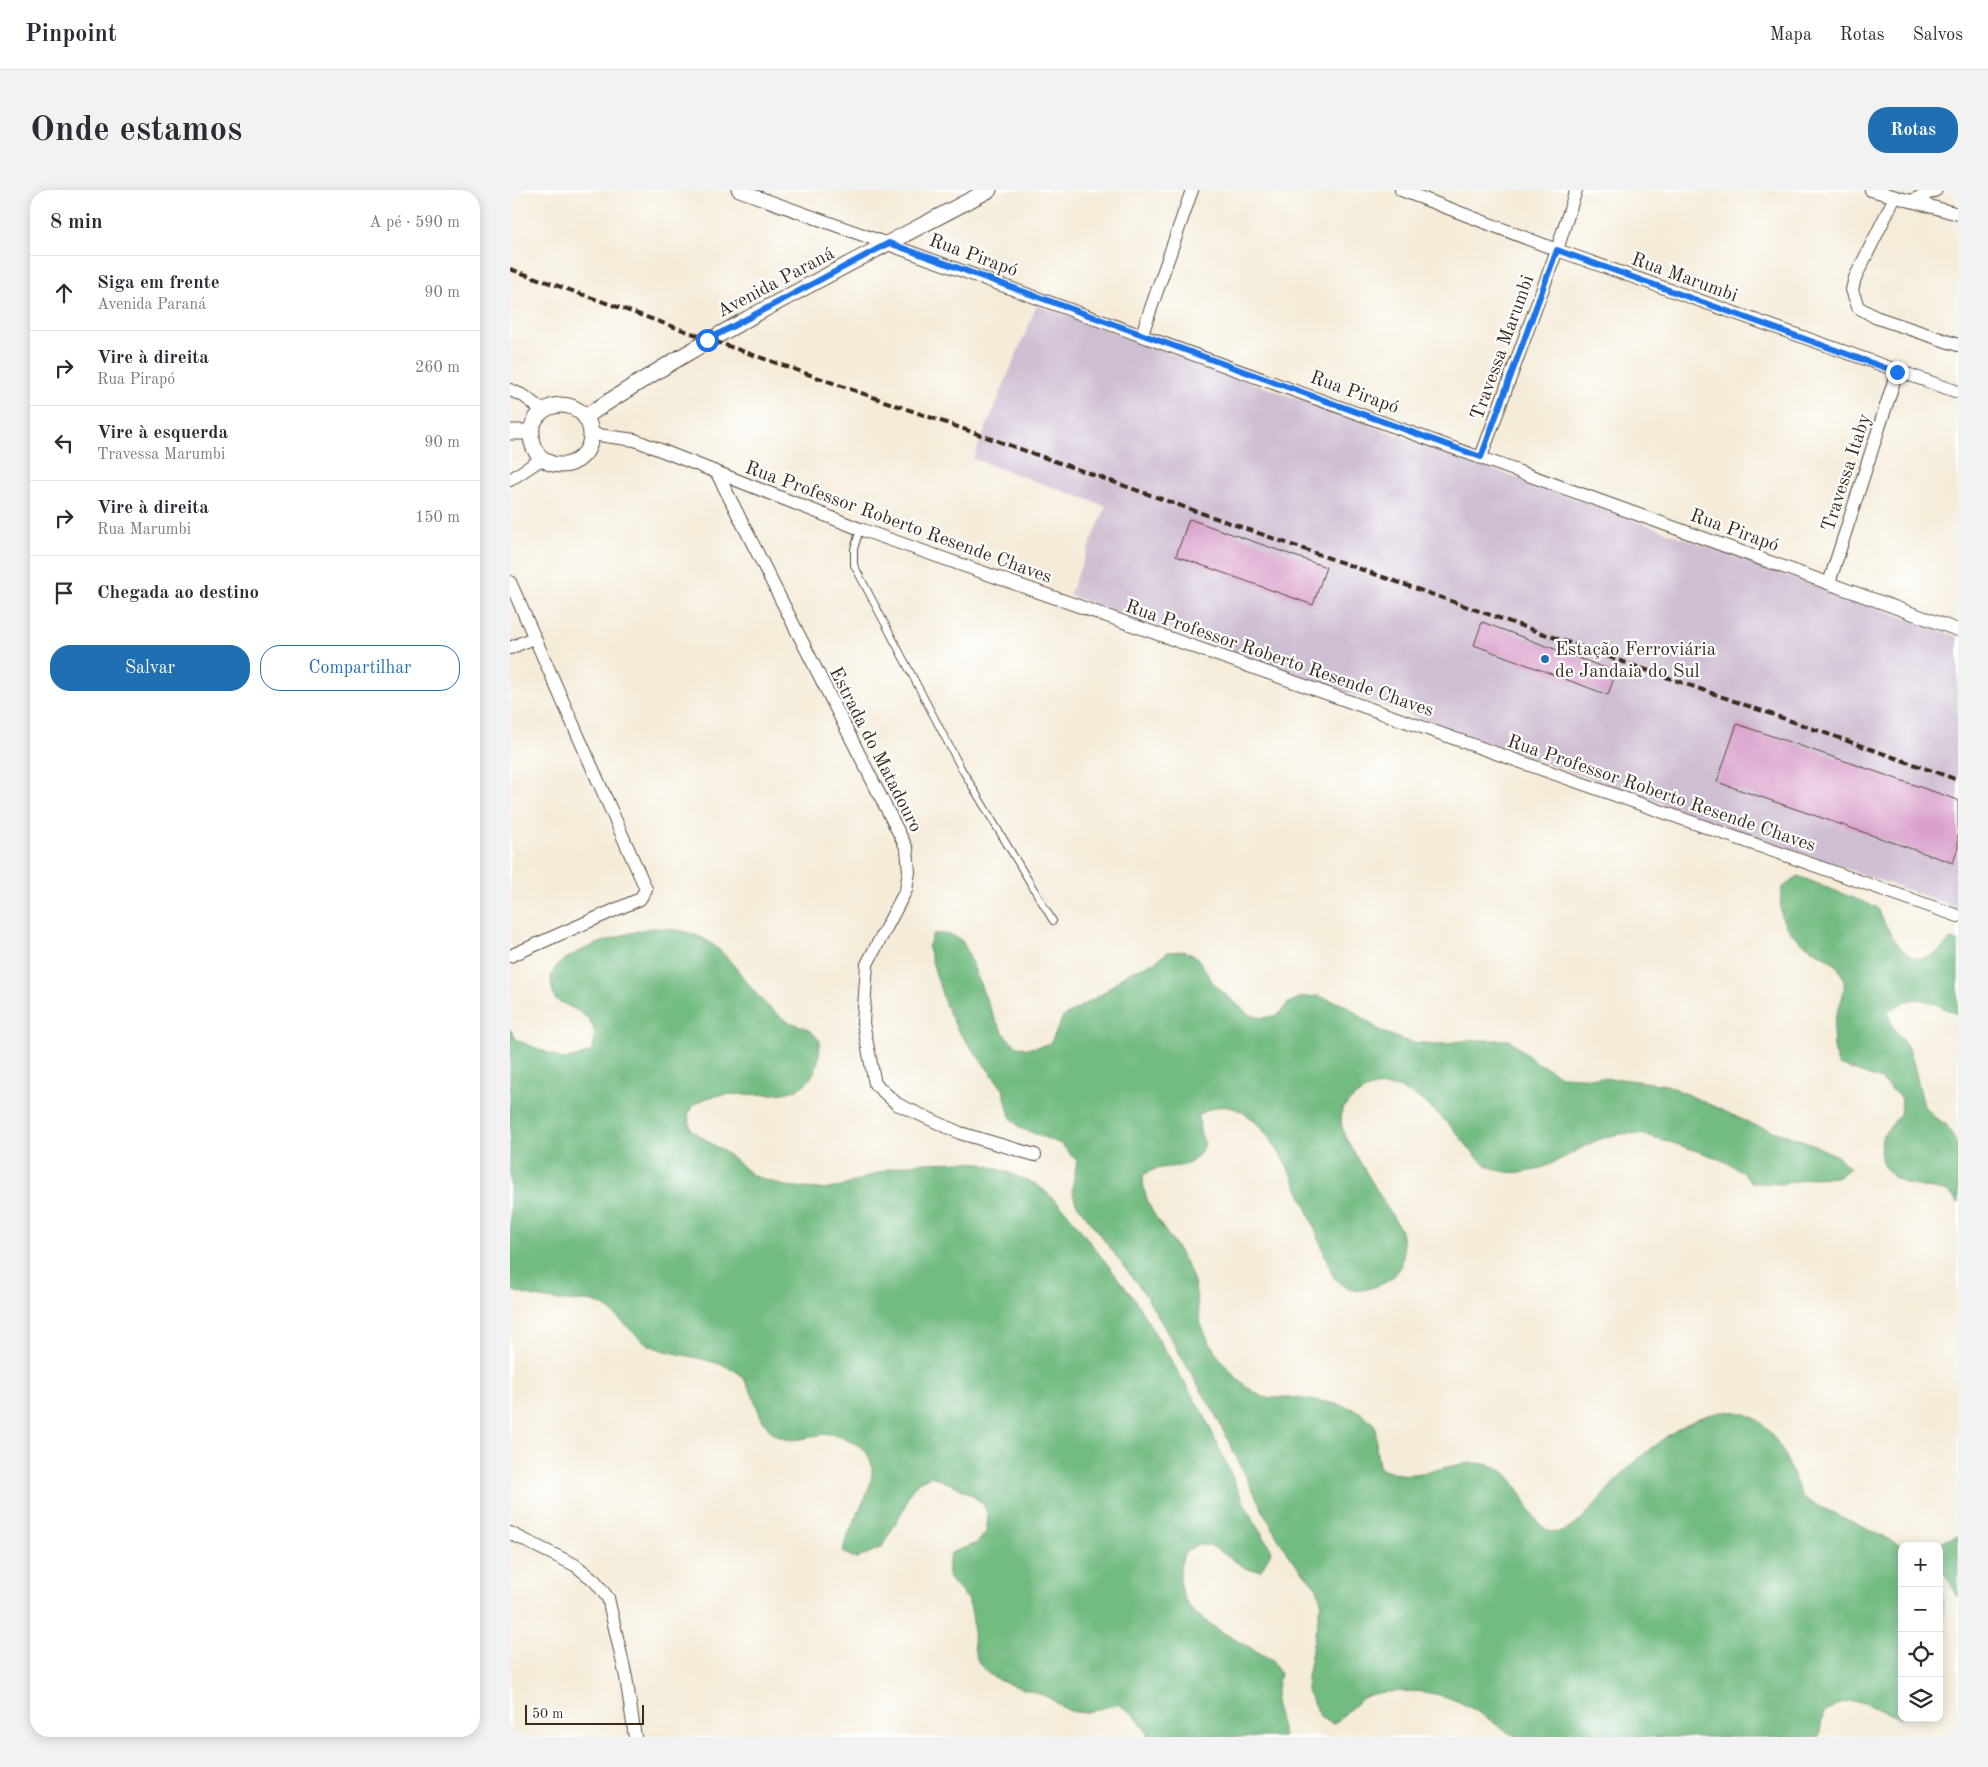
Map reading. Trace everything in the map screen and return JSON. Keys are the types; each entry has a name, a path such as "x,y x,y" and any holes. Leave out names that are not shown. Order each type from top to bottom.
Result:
{"street":[{"name":"Rua Pirapó","path":"738,190 1142,334 1958,630"},
{"name":"Avenida Paraná","path":"585,417 655,371 707,340 989,190"},
{"path":"1142,334 1192,190"},
{"name":"Rua Marumbi","path":"1401,190 1557,250 1897,372 1958,392"},
{"name":"Travessa Marumbi","path":"1481,457 1557,250 1576,190"},
{"path":"1871,190 1958,214"},
{"path":"1912,201 1936,190"},
{"path":"1896,197 1855,278 1852,290 1858,307 1875,316 1958,345"},
{"name":"Travessa Itaby","path":"1829,583 1897,372"},
{"path":"510,390 524,396 543,411"},
{"path":"561,405 578,410 585,417 591,434 586,452 579,459 561,465 543,458 534,447 533,424 543,411 561,405"},
{"path":"510,432 532,432"},
{"name":"Rua Professor Roberto Resende Chaves","path":"591,434 635,440 718,475 860,529 1958,916"},
{"path":"510,480 543,458"},
{"name":"Estrada do Matadouro","path":"718,475 907,849 909,872 906,890 867,964 863,1023 875,1084 897,1104 960,1133 1035,1155"},
{"path":"510,582 646,889 640,899 510,956"},
{"path":"510,648 534,638"},
{"path":"510,1533 575,1565 595,1581 608,1598 626,1677 635,1737"}],"lane":[{"path":"860,529 854,549 854,565 961,768 1053,921"}],"shaded area":[{"path":"1037,305 1958,637 1958,908 1069,595 1106,506 973,459"}],"green space":[{"path":"1798,876 1876,907 1897,944 1906,953 1915,958 1926,958 1938,952 1951,939 1958,941 1958,1015 1923,1000 1907,1001 1888,1012 1892,1026 1910,1050 1924,1106 1934,1117 1946,1124 1958,1146 1958,1203 1949,1192 1906,1184 1894,1177 1884,1167 1880,1152 1882,1138 1900,1114 1902,1099 1881,1080 1839,1065 1834,1049 1834,1032 1835,1020 1844,992 1842,975 1833,963 1793,935 1783,920 1781,911 1782,888"},
{"path":"651,928 678,930 699,936 714,946 727,958 764,1002 784,1019 806,1028 820,1041 816,1067 806,1083 791,1091 773,1094 713,1096 696,1104 688,1115 691,1130 729,1155 752,1175 785,1186 817,1189 838,1188 888,1169 917,1163 979,1163 1036,1184 1065,1210 1135,1300 1205,1417 1244,1503 1272,1551 1261,1570 1247,1569 1210,1545 1196,1545 1184,1554 1180,1567 1180,1583 1184,1598 1192,1611 1217,1629 1272,1660 1280,1673 1275,1702 1284,1737 1149,1737 1136,1718 1117,1704 1086,1712 1072,1711 1040,1694 1009,1684 990,1675 983,1668 975,1653 973,1619 970,1606 962,1592 949,1579 948,1573 951,1553 977,1543 986,1532 988,1516 983,1503 958,1487 931,1476 918,1482 909,1494 904,1508 882,1547 856,1559 843,1552 871,1478 872,1467 869,1457 861,1447 833,1434 792,1440 779,1437 771,1432 765,1424 750,1389 739,1374 732,1369 656,1348 640,1338 611,1311 596,1303 545,1299 510,1290 510,1029 517,1040 562,1059 577,1057 592,1051 594,1030 591,1023 580,1013 555,999 551,984 553,972 561,962 584,949 614,938"},
{"path":"933,934 952,935 962,941 996,1021 1011,1041 1024,1048 1050,1044 1063,1017 1102,994 1126,974 1156,961 1168,952 1183,951 1197,957 1213,983 1248,1014 1262,1018 1278,1015 1288,1003 1302,997 1319,996 1347,1006 1382,1032 1410,1042 1440,1044 1469,1040 1510,1040 1533,1060 1561,1076 1621,1079 1667,1085 1752,1124 1810,1143 1839,1157 1850,1168 1839,1177 1810,1178 1782,1184 1752,1183 1733,1166 1694,1150 1657,1138 1638,1134 1620,1134 1605,1137 1537,1169 1523,1172 1507,1172 1492,1168 1480,1160 1451,1127 1419,1098 1393,1087 1380,1086 1366,1090 1356,1096 1342,1109 1341,1123 1345,1137 1400,1229 1404,1247 1402,1264 1393,1277 1386,1282 1364,1290 1350,1289 1334,1278 1315,1228 1285,1163 1267,1135 1246,1114 1224,1107 1199,1115 1200,1131 1205,1144 1199,1155 1185,1165 1152,1170 1143,1175 1144,1189 1153,1213 1183,1257 1192,1276 1201,1324 1205,1334 1226,1366 1245,1385 1264,1397 1287,1397 1319,1401 1345,1406 1361,1413 1375,1425 1380,1468 1395,1473 1410,1474 1468,1463 1498,1468 1507,1474 1515,1484 1535,1518 1542,1526 1550,1531 1560,1532 1581,1520 1624,1472 1663,1439 1685,1425 1708,1415 1731,1412 1752,1417 1770,1432 1776,1440 1804,1499 1898,1544 1898,1717 1862,1702 1854,1701 1834,1706 1823,1714 1819,1737 1518,1737 1455,1700 1425,1692 1403,1691 1378,1693 1365,1697 1333,1724 1321,1718 1307,1691 1307,1677 1321,1602 1317,1588 1288,1555 1266,1517 1215,1414 1144,1293 1076,1203 1072,1190 1077,1161 1061,1144 1020,1128 1010,1117 1003,1089 958,1031 945,1004 928,948"},
{"path":"1958,1536 1958,1597 1943,1570 1943,1541"},
{"path":"1943,1607 1945,1633 1943,1645"}],"building":[{"path":"1189,519 1326,567 1313,605 1176,556"},
{"name":"Estação Ferroviária de Jandaia do Sul","path":"1482,622 1616,672 1608,695 1474,645"},
{"path":"1737,724 1958,800 1958,848 1953,863 1717,782"}],"railway":[{"path":"510,269 1958,780"}],"place":[{"name":"Estação Ferroviária de Jandaia do Sul","path":"1545,659"}],"route":[{"path":"707,340 889,243 1481,457 1557,250 1897,372"}]}
